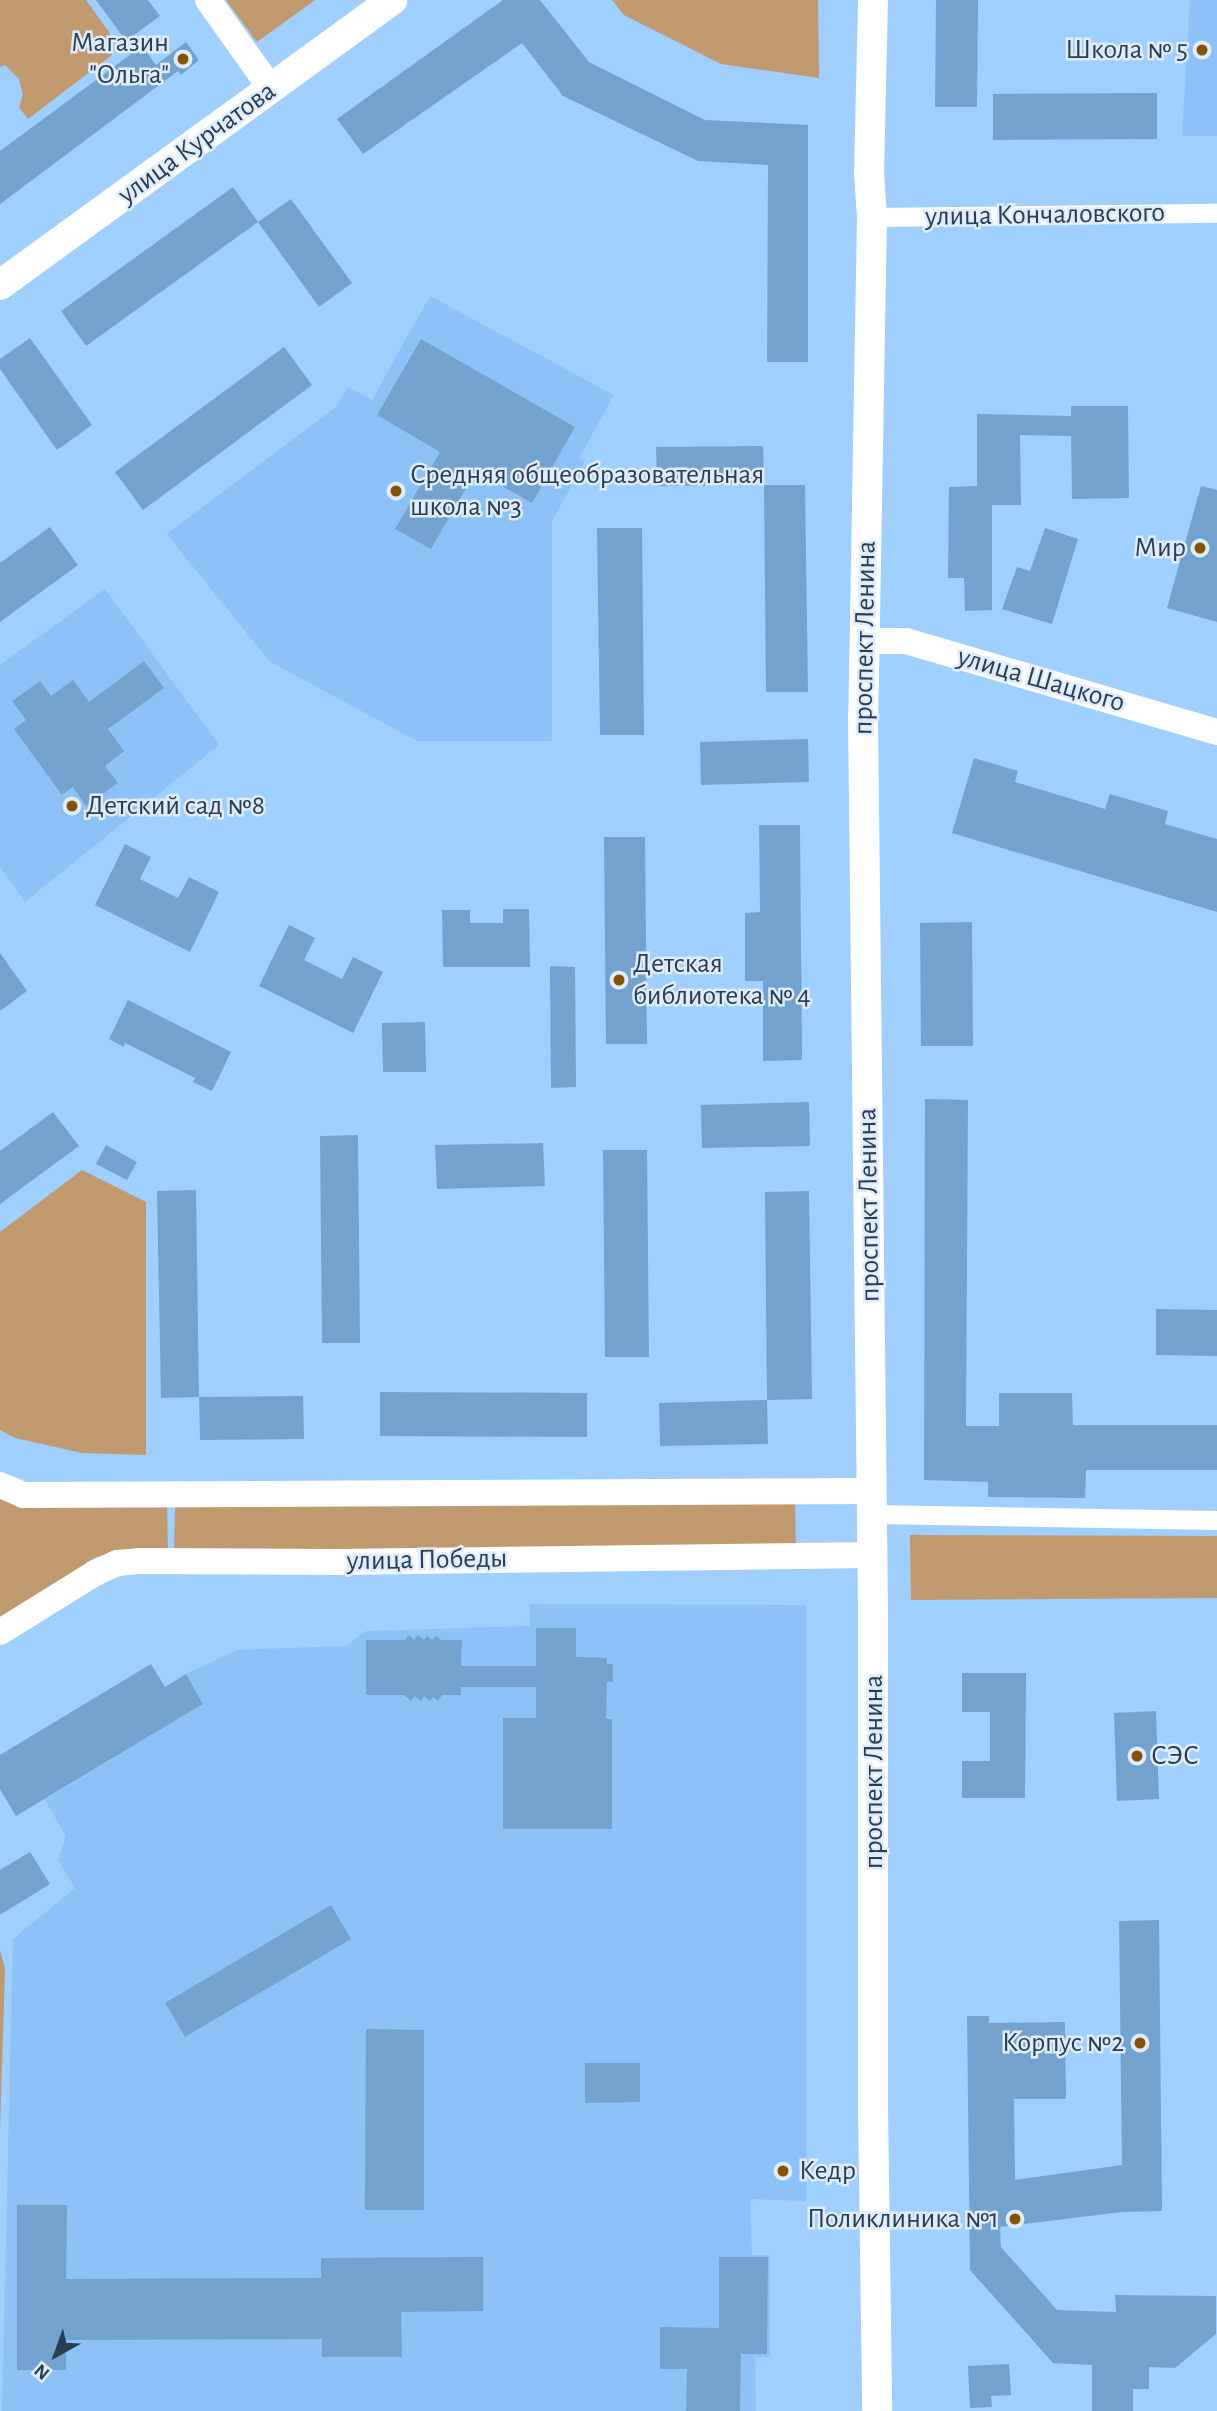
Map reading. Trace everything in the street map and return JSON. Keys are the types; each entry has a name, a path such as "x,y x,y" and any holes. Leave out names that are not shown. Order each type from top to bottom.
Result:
{"main road":[{"name":"улица Курчатова","path":"0,285 272,90 392,0"},
{"name":"проспект Ленина","path":"873,0 869,172 872,217 863,641 873,1555 873,2107 877,2411"}],"street":[{"path":"208,0 272,90"},
{"name":"улица Кончаловского","path":"872,217 1217,213"},
{"name":"улица Шацкого","path":"863,641 906,641 1217,732"},
{"path":"0,1485 24,1495 872,1503 1217,1520"},
{"name":"улица Победы","path":"0,1632 95,1573 117,1563 139,1560 336,1562 873,1555"}],"shaded area":[{"path":"0,0 86,0 109,32 114,48 112,55 28,119 19,107 23,95 19,79 5,65 0,67"},
{"path":"226,0 315,0 257,42"},
{"path":"612,0 818,0 819,78 721,64 624,15"},
{"name":"Школа № 5","path":"1190,0 1217,0 1217,136 1182,136"},
{"name":"Средняя общеобразовательная школа №3","path":"430,296 614,395 579,458 585,461 552,521 552,741 417,741 269,661 167,534 336,407 348,387 372,400"},
{"name":"Детский сад №8","path":"105,589 219,745 25,902 0,867 0,665"},
{"path":"82,1170 146,1202 146,1455 82,1453 15,1438 0,1430 0,1232"},
{"path":"0,1496 167,1502 168,1550 96,1557 0,1618"},
{"path":"795,1503 796,1549 174,1551 175,1507"},
{"path":"910,1535 1217,1536 1217,1598 911,1600"},
{"path":"530,1604 806,1605 806,2201 750,2199 752,2255 770,2255 770,2357 755,2357 756,2411 2,2411 13,1939 75,1888 58,1860 66,1836 45,1800 203,1704 186,1674 237,1650 345,1646 366,1631 530,1626"},
{"path":"0,1950 5,1969 0,2132"}],"building":[{"path":"96,0 148,0 160,16 126,41"},
{"path":"503,0 540,0 589,62 705,120 808,125 808,362 767,362 768,165 698,161 563,96 522,43 363,154 337,119"},
{"path":"936,0 978,0 977,107 935,107"},
{"path":"186,42 199,60 181,75 178,71 0,204 0,151 142,46 156,65"},
{"path":"1157,93 1157,139 993,140 993,94"},
{"path":"233,187 258,222 86,346 61,311"},
{"path":"291,199 352,283 319,307 258,222"},
{"path":"30,338 92,425 57,450 0,369 0,359"},
{"path":"421,339 575,427 532,503 476,471 431,549 395,529 440,452 377,415"},
{"path":"284,347 312,385 143,510 115,472"},
{"path":"1071,406 1128,406 1129,498 1072,499 1071,436 1020,435 1021,505 992,505 992,610 965,611 964,578 948,578 949,487 977,486 977,414 1071,416"},
{"path":"763,446 764,485 657,486 656,447"},
{"path":"764,485 805,485 808,692 766,692"},
{"name":"Мир","path":"1201,486 1217,490 1217,622 1167,608"},
{"path":"50,527 78,565 0,622 0,563"},
{"path":"597,528 642,528 644,735 600,735"},
{"path":"1045,528 1078,539 1052,624 1002,609 1017,567 1030,571"},
{"path":"144,661 164,688 108,729 124,751 105,766 118,783 86,806 73,787 62,795 14,729 26,720 12,701 40,681 51,696 73,680 89,702"},
{"path":"808,739 809,782 701,785 700,742"},
{"path":"974,758 1018,771 1015,782 1105,809 1110,794 1168,811 1165,824 1217,839 1217,912 952,833"},
{"path":"759,825 800,825 802,1060 763,1061 763,981 745,981 745,913 760,912"},
{"path":"604,837 645,837 647,1044 606,1044"},
{"path":"125,844 151,857 140,879 178,898 189,877 219,892 190,952 95,905"},
{"path":"503,909 529,909 530,967 443,967 442,910 470,910 470,923 503,923"},
{"path":"972,922 973,1046 921,1046 920,923"},
{"path":"289,925 315,938 304,960 342,979 353,957 383,972 353,1033 259,986"},
{"path":"0,953 27,991 0,1011"},
{"path":"550,966 575,967 576,1087 551,1088"},
{"path":"128,1000 231,1052 212,1091 193,1082 195,1078 125,1043 124,1047 109,1039"},
{"path":"425,1022 426,1072 383,1072 382,1023"},
{"path":"925,1099 968,1100 966,1426 999,1426 999,1393 1072,1393 1073,1425 1217,1425 1217,1470 1086,1470 1085,1498 988,1497 988,1482 924,1480"},
{"path":"809,1102 810,1146 702,1148 701,1105"},
{"path":"53,1112 79,1146 0,1204 0,1151"},
{"path":"358,1135 360,1343 322,1343 320,1136"},
{"path":"543,1143 545,1186 437,1189 435,1145"},
{"path":"106,1145 137,1162 127,1180 96,1164"},
{"path":"603,1150 647,1150 649,1357 605,1357"},
{"path":"196,1190 199,1397 161,1398 157,1191"},
{"path":"809,1191 812,1399 767,1400 765,1192"},
{"path":"1156,1309 1217,1310 1217,1356 1156,1355"},
{"path":"380,1392 587,1393 587,1437 380,1436"},
{"path":"303,1396 304,1439 200,1440 199,1397"},
{"path":"767,1400 768,1444 660,1446 659,1403"},
{"path":"536,1628 576,1628 576,1657 607,1658 607,1664 613,1664 613,1682 607,1682 606,1719 612,1719 612,1829 503,1829 503,1718 536,1718 536,1687 461,1687 461,1695 442,1695 438,1701 433,1697 430,1701 424,1696 421,1701 415,1696 411,1701 404,1695 366,1695 366,1640 405,1640 409,1635 414,1640 418,1635 424,1640 427,1636 432,1640 436,1636 441,1640 462,1640 461,1666 536,1666"},
{"path":"151,1664 165,1687 186,1674 203,1704 16,1816 0,1789 0,1755"},
{"path":"962,1673 1026,1673 1025,1798 962,1798 962,1761 990,1761 990,1712 962,1712"},
{"name":"СЭС","path":"1156,1711 1159,1799 1117,1801 1114,1713"},
{"path":"30,1852 50,1884 0,1915 0,1870"},
{"path":"331,1905 351,1939 185,2037 165,2003"},
{"name":"Поликлиника №1","path":"1159,1920 1162,2211 1122,2212 1000,2227 1001,2247 1057,2310 1116,2312 1115,2295 1216,2296 1216,2334 1175,2368 1149,2367 1149,2389 1133,2389 1133,2411 1092,2411 1092,2365 1053,2363 970,2270 967,2016 989,2016 989,2023 1065,2022 1066,2099 1014,2099 1015,2180 1122,2165 1119,1921"},
{"path":"366,2029 424,2030 424,2210 365,2210"},
{"path":"585,2063 640,2063 640,2102 585,2103"},
{"path":"17,2205 67,2205 66,2279 321,2278 321,2258 483,2257 483,2311 401,2312 402,2357 322,2357 322,2339 66,2340 66,2370 17,2370"},
{"path":"719,2257 768,2257 767,2354 741,2354 740,2411 686,2411 687,2369 660,2369 660,2327 719,2328"},
{"path":"1009,2364 1011,2395 991,2396 992,2407 970,2408 968,2366"}],"place":[{"name":"Школа № 5","path":"1202,50"},
{"name":"Магазин \"Ольга\"","path":"183,59"},
{"name":"Средняя общеобразовательная школа №3","path":"396,491"},
{"name":"Мир","path":"1200,548"},
{"name":"Детский сад №8","path":"72,806"},
{"name":"Детская библиотека № 4","path":"619,980"},
{"name":"СЭС","path":"1137,1756"},
{"name":"Корпус №2","path":"1140,2043"},
{"name":"Кедр","path":"783,2171"},
{"name":"Поликлиника №1","path":"1015,2219"}]}
